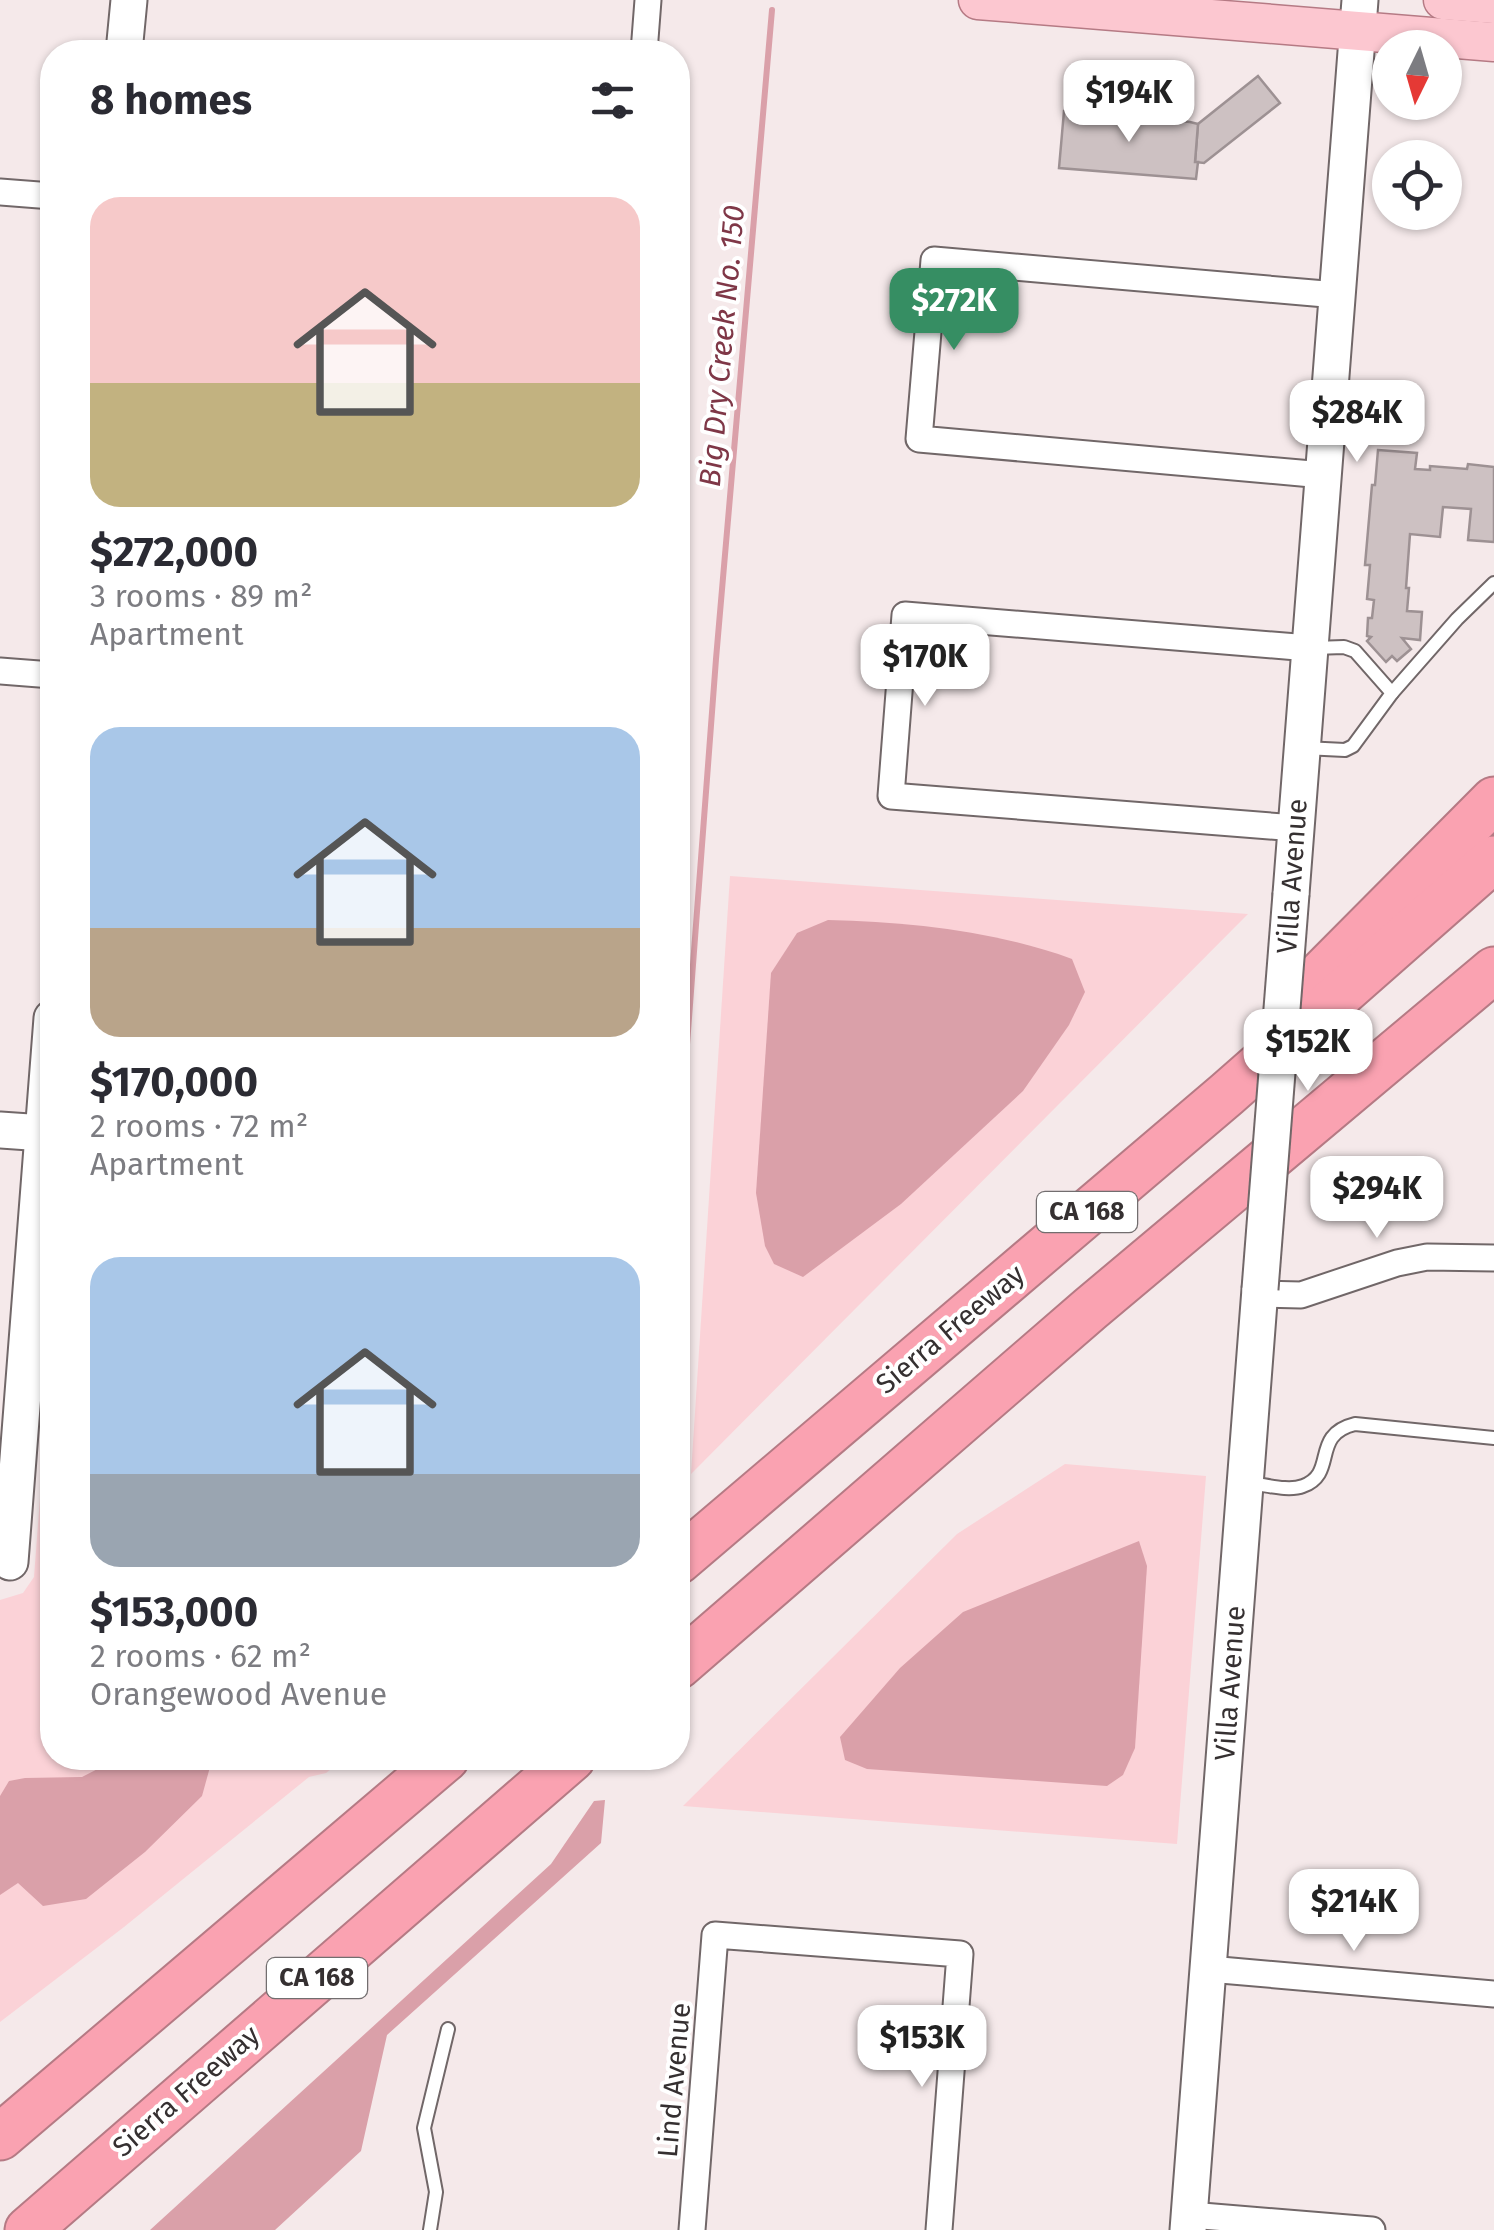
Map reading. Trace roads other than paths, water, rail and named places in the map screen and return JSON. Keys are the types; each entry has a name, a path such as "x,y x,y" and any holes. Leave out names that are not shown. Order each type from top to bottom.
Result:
{"highway":[{"path":"1058,1237 1494,800"},
{"name":"Sierra Freeway","path":"690,1551 1227,1094 1494,859"},
{"name":"CA 168","path":"690,1656 1090,1310 1486,979"},
{"name":"CA 168","path":"0,2136 432,1770"},
{"name":"Sierra Freeway","path":"28,2230 558,1770"}],"main road":[{"path":"125,40 129,0"},
{"path":"978,0 1358,15 1494,42"},
{"path":"1443,0 1494,4"},
{"name":"Villa Avenue","path":"1189,2222 1358,15"},
{"path":"0,1130 40,1133"},
{"path":"5,1565 40,1177"}],"street":[{"path":"645,40 648,0"},
{"path":"0,192 40,195"},
{"path":"1323,475 919,439 934,260 1337,295"},
{"path":"1296,828 891,796 906,615 1309,648"},
{"path":"0,671 40,674"},
{"path":"1260,1291 1301,1295 1427,1257 1494,1258"},
{"name":"Lind Avenue","path":"692,2230 716,1935 960,1954 939,2230"},
{"path":"1210,1969 1494,1994"},
{"path":"1189,2222 1372,2230"}],"lane":[{"path":"1302,748 1345,750 1353,746 1392,693 1494,583"},
{"path":"1309,648 1356,650 1392,693"},
{"path":"1245,1483 1304,1486 1322,1469 1329,1439 1344,1426 1355,1424 1494,1438"},
{"path":"430,2230 436,2192 424,2128 448,2029"}],"waterway":[{"name":"Big Dry Creek No. 150","path":"690,1005 772,10"}]}
